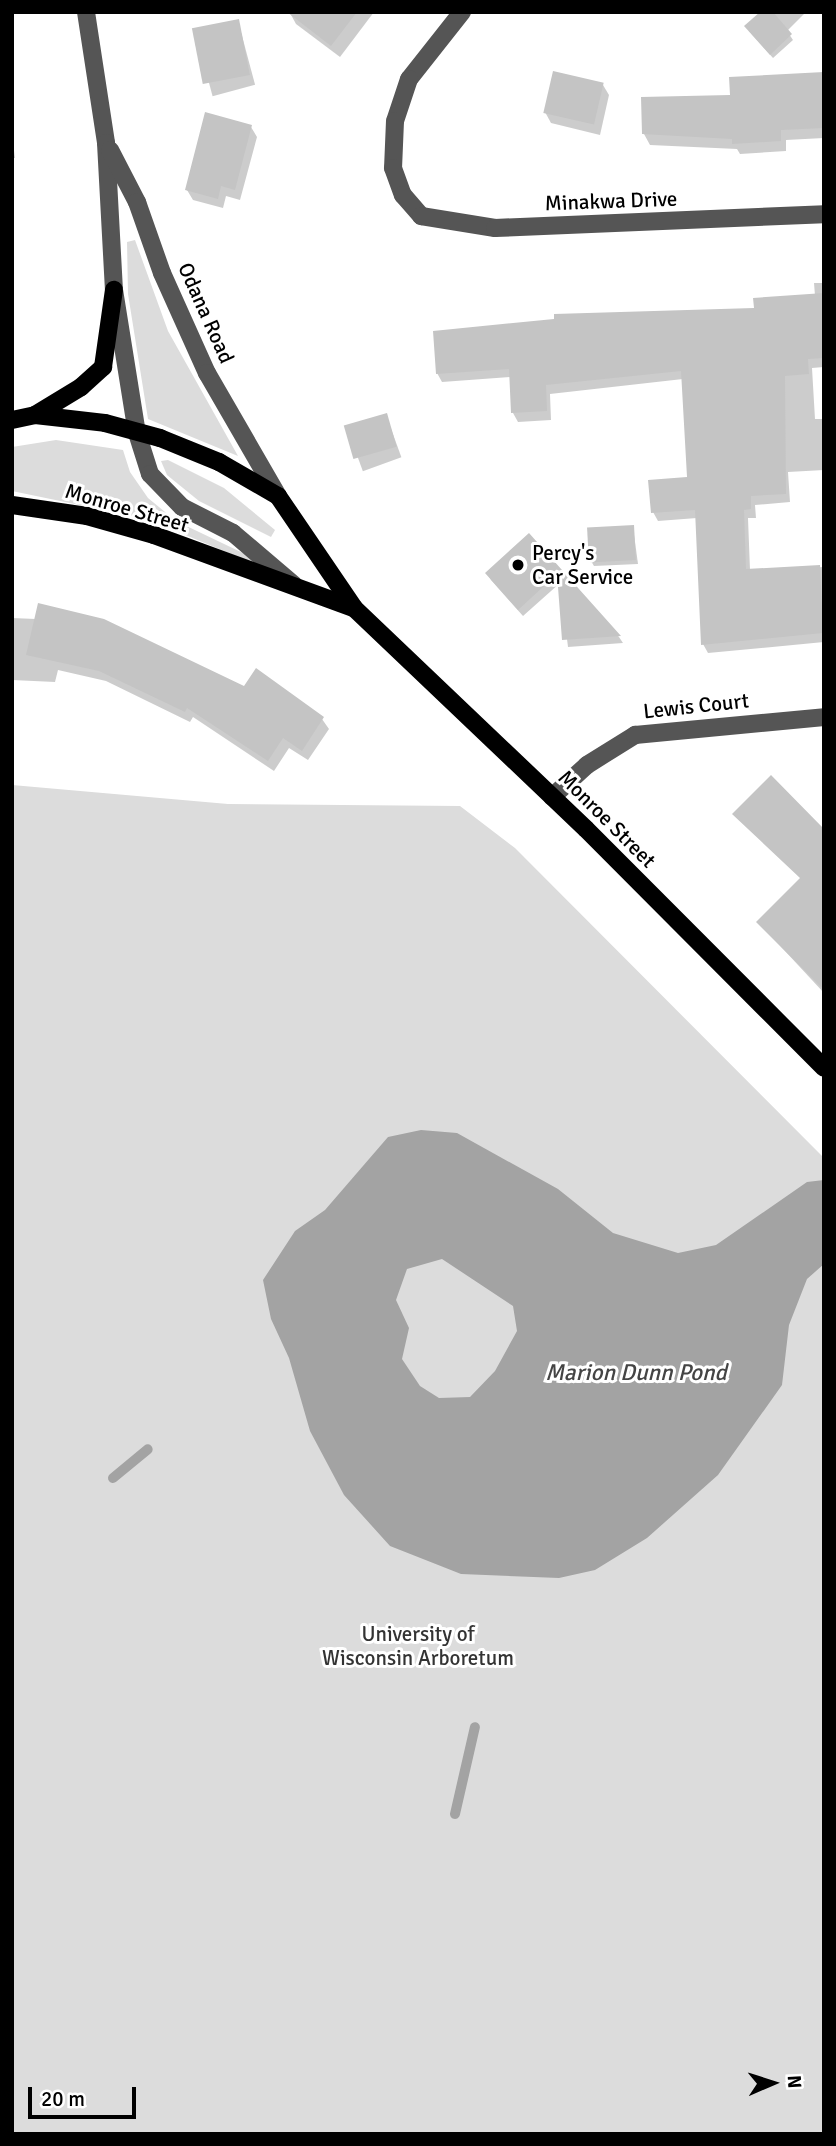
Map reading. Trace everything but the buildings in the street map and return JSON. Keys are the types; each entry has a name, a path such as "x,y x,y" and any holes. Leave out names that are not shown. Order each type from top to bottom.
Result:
{"main road":[{"path":"35,415 81,387 103,367 114,290"},
{"path":"12,420 35,415 105,423 137,433"},
{"name":"Monroe Street","path":"137,433 195,451 278,496 354,608 552,797 824,1068"},
{"name":"Monroe Street","path":"12,505 87,516 154,535 304,593 354,608"}],"street":[{"name":"Odana Road","path":"86,12 106,143 114,290 137,433"},
{"name":"Minakwa Drive","path":"462,12 409,79 399,105 393,168 407,202 430,220 495,228 824,214"},
{"name":"Odana Road","path":"106,143 137,202 162,273 207,373 278,496"},
{"name":"Monroe Street","path":"137,433 150,474 165,494 233,533 304,593"},
{"name":"Lewis Court","path":"552,797 587,765 635,735 824,718"}],"green space":[{"path":"135,240 168,331 238,456 148,419 128,294 127,242"},
{"path":"56,440 123,450 130,472 148,498 176,521 270,566 248,561 147,519 12,491 12,447"},
{"path":"168,460 224,488 275,530 271,537 199,501 167,475 161,461"},
{"name":"University of Wisconsin Arboretum","path":"12,785 228,804 460,806 515,848 824,1158 824,2134 12,2134"}],"water":[{"name":"Marion Dunn Pond","path":"421,1130 457,1133 558,1189 613,1233 678,1253 716,1245 807,1182 824,1180 824,1264 807,1279 789,1325 782,1385 718,1475 647,1538 595,1570 559,1578 461,1574 390,1546 344,1495 310,1431 289,1358 271,1319 263,1280 295,1231 325,1210 388,1137","holes":["442,1259 513,1306 517,1331 495,1371 470,1397 439,1398 420,1386 402,1359 409,1328 396,1300 407,1269"]}],"waterway":[{"path":"113,1478 148,1449"},
{"path":"455,1814 475,1727"}],"place":[{"name":"Percy's Car Service","path":"518,565"}]}
